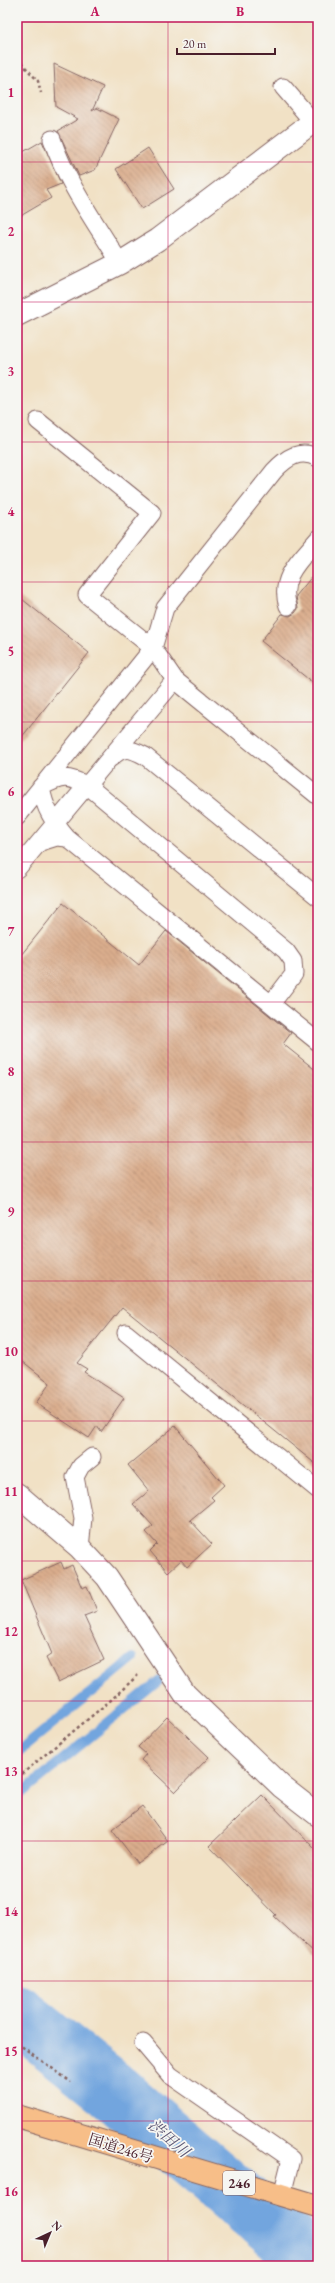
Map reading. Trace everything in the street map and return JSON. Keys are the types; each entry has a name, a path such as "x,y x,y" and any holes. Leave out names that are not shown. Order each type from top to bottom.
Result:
{"highway":[{"name":"国道246号","path":"17,2116 316,2206"}],"street":[{"path":"17,315 120,263 157,240 193,215 315,120"},
{"path":"17,1494 80,1548 107,1577 185,1694 282,1787 318,1815"}],"lane":[{"path":"283,87 315,120"},
{"path":"52,139 58,156 80,198 120,263"},
{"path":"38,421 152,513 87,594 153,648 174,680 318,796"},
{"path":"17,817 153,648 165,608 274,471 284,460 295,455 311,454 318,458"},
{"path":"288,606 284,595 290,572 318,539"},
{"path":"17,869 88,786 174,680"},
{"path":"111,758 119,751 133,749 145,756 318,897"},
{"path":"41,787 58,778 73,778 88,786 286,951 293,961 294,974 271,1004"},
{"path":"41,787 47,811 67,838 318,1042"},
{"path":"41,842 57,837 67,838"},
{"path":"126,1333 318,1490"},
{"path":"80,1548 83,1518 75,1477 81,1466 92,1457"},
{"path":"143,2043 170,2074 292,2159 282,2195"}],"path":[{"path":"17,58 38,81 41,93"},
{"path":"17,1778 111,1700 159,1655"},
{"path":"17,2043 71,2082"}],"building":[{"path":"54,64 103,87 92,111 97,108 119,119 95,170 79,176 58,131 78,119 56,107"},
{"path":"17,141 23,152 42,141 61,184 46,190 51,198 17,218"},
{"path":"148,148 174,189 142,209 116,169"},
{"path":"318,569 318,687 261,641 282,614 290,616 295,613 298,609 296,596"},
{"path":"17,595 89,653 17,743"},
{"path":"63,903 139,965 166,931 291,1033 283,1044 318,1072 318,1466 122,1307 77,1363 87,1369 84,1372 124,1398 101,1432 97,1426 89,1438 36,1403 50,1383 17,1357 17,960"},
{"path":"175,1426 224,1485 211,1497 214,1500 190,1520 212,1544 187,1567 181,1560 168,1572 150,1551 157,1544 146,1532 153,1526 133,1504 149,1491 128,1465"},
{"path":"61,1562 64,1569 72,1565 82,1588 87,1586 97,1611 84,1616 104,1660 58,1682 46,1658 52,1654 21,1580"},
{"path":"167,1717 209,1757 175,1792 141,1760 146,1754 138,1747"},
{"path":"262,1795 318,1852 318,1957 274,1916 276,1915 209,1846"},
{"path":"142,1806 168,1841 138,1864 112,1830"}],"waterway":[{"path":"17,1753 133,1658"},
{"path":"17,1797 161,1679"},
{"name":"渋田川","path":"17,2014 112,2090 318,2266"}]}
